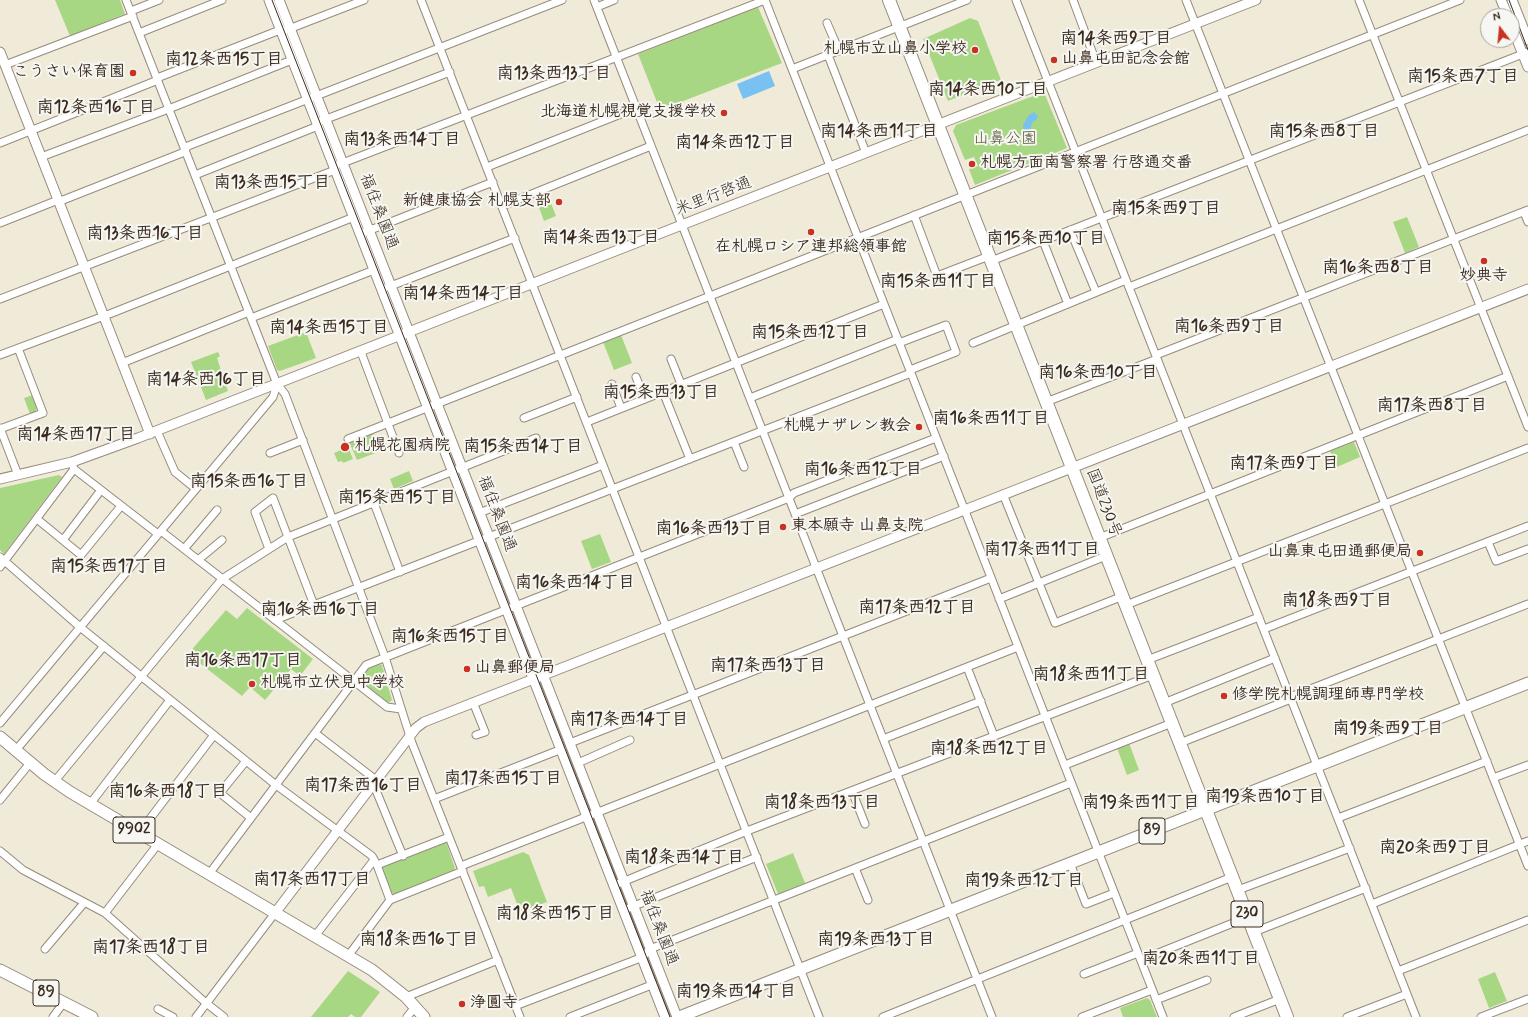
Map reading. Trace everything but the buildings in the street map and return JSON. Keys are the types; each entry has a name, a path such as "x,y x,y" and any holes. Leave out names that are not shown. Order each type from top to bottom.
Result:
{"highway":[{"name":"国道230号","path":"889,0 1287,1017"}],"main road":[{"name":"89","path":"678,1017 1206,811 1528,683"},
{"name":"9902","path":"0,737 54,782 372,970 406,997 424,1017"},
{"name":"89","path":"0,970 92,1017"}],"street":[{"path":"126,0 277,384 285,394 385,657 410,736 520,1017"},
{"path":"159,0 132,14 2,60 122,363 153,432 175,472 196,489"},
{"path":"139,33 222,0"},
{"name":"福住桑園通","path":"268,0 284,30 312,98 320,123 386,288 400,336 432,406 458,470 484,539 506,610 588,816 619,883 633,906 678,1017"},
{"name":"福住桑園通","path":"279,0 284,30 292,60 312,98"},
{"path":"0,143 157,79 364,0"},
{"path":"422,0 819,1017"},
{"path":"0,223 182,153 188,146 562,0"},
{"path":"614,0 595,4 992,1017"},
{"path":"0,299 212,218 337,166 466,115 765,0 767,1 830,167 1163,1017"},
{"path":"792,69 967,0"},
{"path":"1016,0 1416,1017"},
{"path":"1073,0 1096,62"},
{"path":"1186,0 1528,866"},
{"name":"米里行啓通","path":"0,479 73,465 153,432 361,352 1256,0"},
{"path":"1359,0 1528,427"},
{"path":"348,439 965,194 1460,0"},
{"path":"1512,0 1528,40"},
{"path":"827,23 839,51"},
{"path":"1520,43 1525,53 1528,67"},
{"path":"914,215 937,276 1043,241 1525,53"},
{"path":"828,55 866,153"},
{"path":"41,157 169,109 292,60"},
{"path":"195,175 320,123 450,72"},
{"path":"487,167 636,108"},
{"path":"1129,287 1528,130"},
{"path":"502,206 651,146"},
{"name":"福住桑園通","path":"337,166 354,217 364,232 374,270 386,288 409,332 432,406"},
{"path":"364,232 493,182"},
{"path":"1046,402 1304,296 1453,238 1526,211 1528,222"},
{"path":"0,355 103,315 112,313 354,217"},
{"path":"1070,230 1096,292"},
{"path":"386,288 515,238"},
{"path":"1043,241 1068,304"},
{"path":"122,363 374,270"},
{"path":"973,343 1126,280"},
{"path":"196,1017 374,782 416,728 424,722 1528,289"},
{"path":"587,422 884,304"},
{"path":"275,620 734,442 910,372 956,352 946,325 898,341 750,398"},
{"path":"18,348 43,413 0,429 18,475"},
{"path":"361,352 399,453"},
{"path":"671,359 681,384"},
{"path":"1099,538 1508,376"},
{"path":"636,377 645,399"},
{"path":"0,723 273,397 277,384"},
{"path":"612,384 621,408"},
{"path":"663,392 690,459"},
{"path":"524,418 577,397"},
{"path":"54,782 222,578 288,537 536,438"},
{"path":"209,874 366,665 789,498 794,493 936,438"},
{"path":"270,452 302,440"},
{"path":"734,442 744,467"},
{"path":"1004,494 1055,623 1237,562 1528,448"},
{"path":"795,514 944,456"},
{"path":"0,567 2,559 37,519 73,465 101,490 159,533 184,549 387,707 401,709"},
{"path":"479,513 603,465"},
{"name":"福住桑園通","path":"458,470 479,513 484,539 516,606 597,812 619,883 624,910 654,984 665,1017"},
{"path":"63,540 101,490"},
{"path":"270,549 256,512 273,498 314,605"},
{"path":"374,503 400,572"},
{"path":"37,519 81,555 122,506"},
{"path":"184,549 217,510"},
{"path":"1264,629 1528,526"},
{"path":"198,560 222,540"},
{"path":"1488,542 1496,561 1528,549"},
{"path":"999,599 1106,556"},
{"path":"2,559 80,627 276,785 338,831 376,863 390,900"},
{"path":"570,743 991,578"},
{"path":"1180,743 1528,604"},
{"path":"1147,660 1259,617"},
{"path":"16,750 104,646"},
{"path":"348,956 390,900 597,812 1018,647"},
{"path":"1164,703 1275,658"},
{"path":"968,667 994,736"},
{"path":"619,883 1153,675"},
{"path":"90,804 170,700"},
{"path":"883,738 981,701"},
{"path":"473,702 485,732 476,735"},
{"path":"1065,766 1172,723"},
{"path":"315,733 374,782 403,856"},
{"path":"139,833 214,735"},
{"path":"578,763 630,740"},
{"path":"434,799 562,749"},
{"path":"246,760 220,793 251,818"},
{"path":"1338,818 1487,761"},
{"path":"0,800 30,763"},
{"path":"1493,778 1528,765"},
{"path":"515,1006 643,957 650,949 1071,783"},
{"path":"852,791 865,824"},
{"path":"315,936 376,863 403,856 450,837"},
{"path":"1372,904 1528,841"},
{"path":"105,913 158,844"},
{"path":"1238,890 1350,848"},
{"path":"0,851 23,870 105,913 206,1003 224,1017"},
{"path":"624,910 757,857"},
{"path":"1070,864 1086,904 1114,893"},
{"path":"855,868 868,900"},
{"path":"883,1017 1232,877"},
{"path":"1254,932 1366,888"},
{"path":"45,949 84,903"},
{"path":"1084,974 1248,917"},
{"path":"1398,971 1528,920"},
{"path":"406,997 498,960"},
{"path":"1156,1000 1207,980"},
{"path":"570,1017 654,984"},
{"path":"1082,1017 1152,990"},
{"path":"1346,1017 1407,994"},
{"path":"1234,1017 1280,998"},
{"path":"1481,1017 1528,999"},
{"path":"53,1017 64,1002"},
{"path":"407,1017 415,1006"},
{"path":"158,1009 173,1017"}],"green space":[{"path":"55,0 120,0 125,14 70,36"},
{"path":"758,7 782,63 660,110 638,54"},
{"path":"970,18 978,21 1001,80 948,101 923,39"},
{"name":"山鼻公園","path":"1044,92 1067,148 975,185 969,169 978,166 974,157 965,160 953,131 956,125"},
{"path":"547,193 556,216 544,221 535,197"},
{"path":"1407,217 1419,247 1405,253 1393,222"},
{"path":"306,332 316,358 280,371 277,370 268,346"},
{"path":"621,335 632,363 614,370 603,342"},
{"path":"218,352 220,356 217,358 228,391 206,400 191,362"},
{"path":"33,395 37,408 35,412 30,414 24,398"},
{"path":"373,433 381,451 357,460 349,442"},
{"path":"1354,442 1360,457 1337,467 1330,451"},
{"path":"348,447 353,459 343,463 342,461 338,462 334,453"},
{"path":"409,471 413,481 394,489 390,479"},
{"path":"59,475 62,477 4,554 0,550 0,488"},
{"path":"600,534 611,562 592,569 581,541"},
{"path":"247,608 313,659 300,676 291,669 265,700 250,687 242,696 188,654 226,610 237,619"},
{"path":"379,664 382,665 392,700 388,703 360,679 368,668"},
{"path":"1129,743 1139,770 1127,775 1117,748"},
{"path":"446,842 455,868 454,870 394,894 391,893 382,870 383,867"},
{"path":"523,852 529,855 547,902 520,912 511,888 488,897 484,886 479,887 473,871"},
{"path":"793,853 805,883 778,894 766,864"},
{"path":"348,971 380,992 361,1017 355,1017 351,1014 348,1017 311,1017"},
{"path":"1495,972 1507,1001 1489,1008 1478,979"},
{"path":"1147,998 1150,1000 1157,1017 1123,1017 1120,1008"}],"water":[{"path":"769,71 775,86 743,99 737,84"},
{"path":"1034,112 1038,116 1032,123 1028,137 1024,133 1023,125 1029,115"}],"tram line":[{"path":"272,0 670,1017"},
{"path":"1509,0 1528,50"}],"place":[{"name":"札幌市立山鼻小学校","path":"975,50"},
{"name":"山鼻屯田記念会館","path":"1054,60"},
{"name":"こうさい保育園","path":"133,73"},
{"name":"北海道札幌視覚支援学校","path":"724,113"},
{"name":"札幌方面南警察署 行啓通交番","path":"972,164"},
{"name":"新健康協会 札幌支部","path":"559,202"},
{"name":"在札幌ロシア連邦総領事館","path":"811,232"},
{"name":"妙典寺","path":"1484,261"},
{"name":"札幌ナザレン教会","path":"919,427"},
{"name":"札幌花園病院","path":"345,447"},
{"name":"東本願寺 山鼻支院","path":"783,527"},
{"name":"山鼻東屯田通郵便局","path":"1420,553"},
{"name":"山鼻郵便局","path":"467,669"},
{"name":"札幌市立伏見中学校","path":"252,684"},
{"name":"修学院札幌調理師専門学校","path":"1224,696"},
{"name":"浄圓寺","path":"462,1004"}],"district":[{"name":"南14条西9丁目","path":"1116,39"},
{"name":"南12条西15丁目","path":"224,60"},
{"name":"南13条西13丁目","path":"554,74"},
{"name":"南15条西7丁目","path":"1463,77"},
{"name":"南14条西10丁目","path":"988,90"},
{"name":"南12条西16丁目","path":"96,108"},
{"name":"南14条西11丁目","path":"879,132"},
{"name":"南15条西8丁目","path":"1324,132"},
{"name":"南13条西14丁目","path":"402,140"},
{"name":"南14条西12丁目","path":"735,143"},
{"name":"南13条西15丁目","path":"272,183"},
{"name":"南15条西9丁目","path":"1166,209"},
{"name":"南13条西16丁目","path":"145,234"},
{"name":"南14条西13丁目","path":"601,238"},
{"name":"南15条西10丁目","path":"1046,239"},
{"name":"南16条西8丁目","path":"1378,268"},
{"name":"南15条西11丁目","path":"938,282"},
{"name":"南14条西14丁目","path":"463,294"},
{"name":"南16条西9丁目","path":"1229,327"},
{"name":"南14条西15丁目","path":"329,328"},
{"name":"南15条西12丁目","path":"810,333"},
{"name":"南16条西10丁目","path":"1098,373"},
{"name":"南14条西16丁目","path":"206,380"},
{"name":"南15条西13丁目","path":"661,393"},
{"name":"南17条西8丁目","path":"1432,406"},
{"name":"南16条西11丁目","path":"991,419"},
{"name":"南14条西17丁目","path":"76,435"},
{"name":"南15条西14丁目","path":"523,447"},
{"name":"南17条西9丁目","path":"1284,464"},
{"name":"南16条西12丁目","path":"863,470"},
{"name":"南15条西16丁目","path":"249,482"},
{"name":"南15条西15丁目","path":"397,498"},
{"name":"南16条西13丁目","path":"714,529"},
{"name":"南17条西11丁目","path":"1042,550"},
{"name":"南15条西17丁目","path":"109,567"},
{"name":"南16条西14丁目","path":"575,583"},
{"name":"南18条西9丁目","path":"1337,601"},
{"name":"南17条西12丁目","path":"917,608"},
{"name":"南16条西16丁目","path":"320,610"},
{"name":"南16条西15丁目","path":"450,637"},
{"name":"南16条西17丁目","path":"243,661"},
{"name":"南17条西13丁目","path":"768,666"},
{"name":"南18条西11丁目","path":"1091,675"},
{"name":"南17条西14丁目","path":"629,720"},
{"name":"南19条西9丁目","path":"1388,729"},
{"name":"南18条西12丁目","path":"989,749"},
{"name":"南17条西15丁目","path":"503,779"},
{"name":"南17条西16丁目","path":"363,786"},
{"name":"南16条西18丁目","path":"168,792"},
{"name":"南19条西10丁目","path":"1265,797"},
{"name":"南18条西13丁目","path":"822,803"},
{"name":"南19条西11丁目","path":"1141,803"},
{"name":"南20条西9丁目","path":"1435,848"},
{"name":"南18条西14丁目","path":"684,858"},
{"name":"南17条西17丁目","path":"312,880"},
{"name":"南19条西12丁目","path":"1024,881"},
{"name":"南18条西15丁目","path":"555,914"},
{"name":"南18条西16丁目","path":"419,940"},
{"name":"南19条西13丁目","path":"876,940"},
{"name":"南17条西18丁目","path":"151,948"},
{"name":"南20条西11丁目","path":"1201,959"},
{"name":"南19条西14丁目","path":"736,992"}]}
